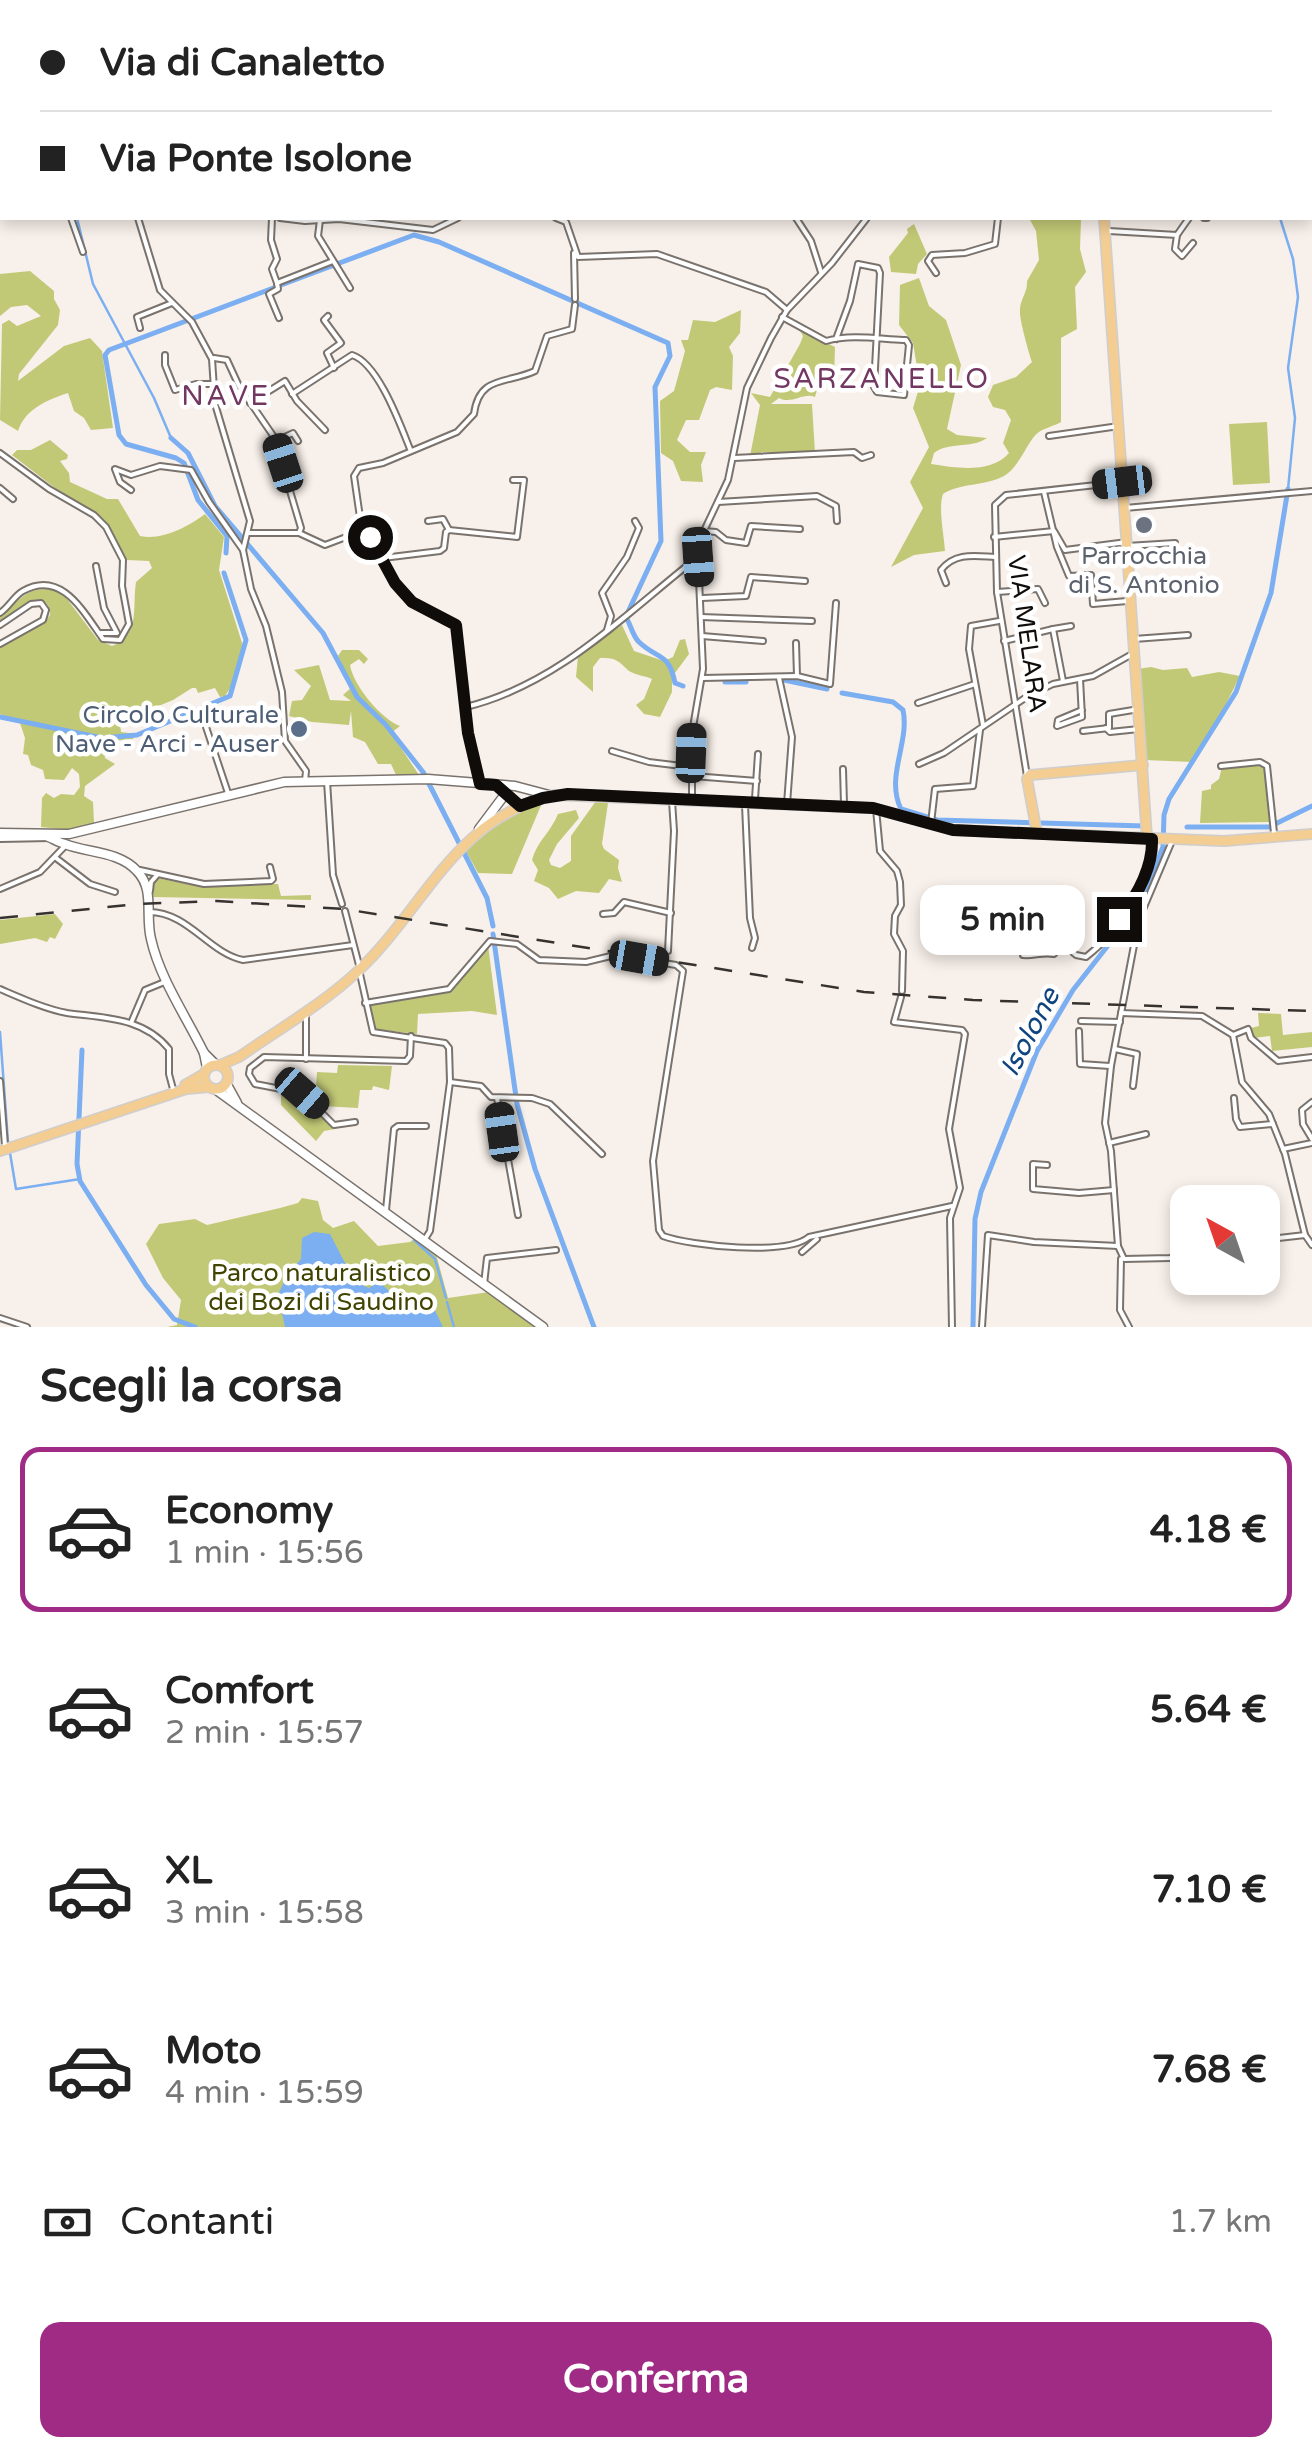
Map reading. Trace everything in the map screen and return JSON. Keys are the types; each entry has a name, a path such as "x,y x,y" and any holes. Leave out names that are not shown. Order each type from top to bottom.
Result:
{"main road":[{"path":"1104,220 1149,833"},
{"path":"1029,773 1143,764"},
{"name":"VIA MELARA","path":"1029,773 1036,827"},
{"path":"72,842 84,832 274,784 426,779 515,786 554,795 876,809 932,821 953,830 1036,827 1149,833 1171,840 1274,830 1312,834"},
{"path":"496,785 521,805"},
{"path":"515,786 521,794 521,805"},
{"path":"2,1148 173,1089 239,1057 305,1012 360,970 506,793"},
{"path":"476,832 521,805 554,795"},
{"path":"0,836 48,836 136,869 148,894 150,936 167,981 211,1068 212,1088"},
{"path":"81,1121 186,1088 212,1088 227,1079 239,1057"},
{"path":"211,1068 227,1079 237,1103"},
{"path":"212,1088 543,1327"}],"street":[{"path":"71,220 84,252"},
{"path":"139,220 160,290 190,319 212,359 215,404 250,521 245,548 251,589 266,626 282,692 286,741 306,771 306,781"},
{"path":"272,220 270,240 277,259 272,268 278,289 268,294 279,318"},
{"path":"320,220 318,236 350,288"},
{"path":"367,220 433,230 454,220"},
{"path":"480,784 464,708 456,625 412,602 395,583 374,542 362,531 355,472 456,432 474,414 475,402 490,384 535,371 547,336 572,328 574,254 569,228 561,220"},
{"path":"797,220 811,241 821,274"},
{"path":"692,800 692,733 702,678 698,557 704,531 728,480 748,388 782,317 865,220"},
{"path":"936,273 928,261 932,256 965,253 995,244 998,220"},
{"path":"1188,220 1177,235 1174,250 1182,256 1192,243"},
{"path":"1105,231 1177,235"},
{"path":"574,254 580,258 657,254 766,292 787,310"},
{"path":"782,317 823,340 836,338 877,339 908,342 904,395 875,390 877,339 880,271 863,263 857,266 850,301 836,338"},
{"path":"277,283 335,264"},
{"path":"140,328 137,317 173,303"},
{"path":"328,316 324,320 341,342 326,353 334,368"},
{"path":"165,355 175,390 214,384"},
{"path":"292,394 353,355 368,364 410,449"},
{"path":"212,359 227,360 276,441 301,528 299,533"},
{"path":"250,403 283,381 325,430"},
{"path":"1049,436 1119,426"},
{"path":"276,441 292,433 298,441"},
{"path":"734,458 854,452 862,458 871,455"},
{"path":"0,453 49,490 94,515 115,543 123,560 128,630 120,640 109,642 69,594 56,587 24,590 0,613"},
{"path":"130,490 120,482 116,469 132,475 160,466 184,470 245,548"},
{"path":"449,530 517,537 524,480 513,480"},
{"name":"VIA MELARA","path":"1029,773 997,592 995,505 1006,495 1122,482"},
{"path":"0,488 13,499"},
{"path":"1125,508 1312,491"},
{"path":"1044,492 1069,576 1091,575 1093,604 1132,601"},
{"path":"718,502 817,496 836,506 837,521"},
{"path":"428,521 443,519 449,530"},
{"path":"607,630 611,616 602,593 632,546 638,528 634,521"},
{"path":"704,531 746,543 752,526 800,529"},
{"path":"382,558 440,551 449,530"},
{"path":"248,536 299,533 325,544 362,531"},
{"path":"994,537 1054,531"},
{"path":"1054,531 1065,550 1175,543"},
{"path":"464,708 501,696 560,667 622,622 698,557"},
{"path":"946,583 941,570 948,562 958,557 995,557"},
{"path":"94,626 102,633 118,632 104,608 96,566"},
{"path":"701,598 746,596 751,577 805,581"},
{"path":"997,592 1038,589 1045,603"},
{"path":"702,678 797,676 830,684 836,603"},
{"path":"0,624 31,604 41,604 46,610 43,620 0,644"},
{"path":"701,618 812,621"},
{"path":"932,821 934,789 973,786 982,728 970,649 971,626 1001,621"},
{"path":"1004,641 1070,626"},
{"path":"1052,629 1064,682"},
{"path":"1134,639 1188,635"},
{"path":"702,636 764,641"},
{"path":"796,642 797,676"},
{"path":"919,764 932,760 1015,704 1064,682 1100,673 1135,652"},
{"path":"779,678 792,737 787,804"},
{"path":"1080,679 1082,710 1081,719 1057,726 1058,720 1082,710"},
{"path":"918,703 975,684"},
{"path":"1106,728 1109,714 1138,708"},
{"path":"202,712 228,795"},
{"path":"1106,728 1110,732 1140,729"},
{"path":"1084,732 1106,728"},
{"path":"612,751 649,762 691,767"},
{"path":"752,948 755,938 750,918 750,802 758,754"},
{"path":"1220,766 1260,762 1266,766 1274,830"},
{"path":"842,769 845,807"},
{"path":"692,776 756,781"},
{"path":"327,781 333,875 342,904"},
{"path":"668,950 672,800"},
{"path":"876,809 880,850 897,871 900,882 901,905 895,916 894,934 903,951 902,994 894,1022 962,1030 965,1034 949,1129 960,1188 952,1206 949,1252 952,1327"},
{"path":"988,907 1004,900 1028,914 1080,957 1090,956 1138,894 1149,862 1149,833"},
{"path":"1128,1327 1120,1312 1120,1255 1105,1123 1111,1066 1139,919 1164,868 1171,840"},
{"path":"0,889 40,872 72,842"},
{"path":"56,858 90,884 115,892"},
{"path":"136,869 204,884 271,881 274,879 270,867"},
{"path":"148,894 158,874"},
{"path":"602,914 618,911 622,902 671,913"},
{"path":"148,912 159,912 195,928 236,959 262,960 354,944"},
{"path":"344,912 373,1032 446,1044 450,1082 430,1231 424,1240"},
{"path":"365,1003 448,990 490,941 518,944 538,960 586,962 615,955 680,966 654,1161 660,1233 666,1238 720,1248 792,1244 952,1206"},
{"path":"1023,955 1056,953 1061,942"},
{"path":"130,1023 145,990 167,981"},
{"path":"0,989 60,1011 103,1014 156,1036 169,1048 173,1089"},
{"path":"305,1012 306,1059"},
{"path":"1121,1012 1202,1016 1233,1035 1242,1082 1269,1114 1312,1246"},
{"path":"1081,1022 1120,1022"},
{"path":"1233,1035 1248,1029 1251,1038 1278,1061 1312,1057"},
{"path":"1079,1031 1080,1064 1111,1066"},
{"path":"355,1122 334,1124 302,1093 255,1084 249,1074 252,1064 264,1058 404,1061 410,1056 411,1036"},
{"path":"1114,1049 1137,1054 1133,1086"},
{"path":"0,1081 2,1148"},
{"path":"450,1082 479,1086 491,1098 550,1104 602,1154"},
{"path":"498,1098 518,1215"},
{"path":"1234,1098 1240,1127 1273,1124"},
{"path":"1283,1149 1312,1141 1302,1116 1304,1105 1312,1102"},
{"path":"386,1212 394,1129 426,1126"},
{"path":"1109,1142 1146,1134"},
{"path":"1047,1165 1034,1164 1033,1189 1079,1193 1114,1190"},
{"path":"1280,1238 1306,1234"},
{"path":"982,1327 988,1236 1118,1246"},
{"path":"802,1252 814,1237"},
{"path":"484,1284 487,1258 556,1250"},
{"path":"1120,1255 1124,1259 1170,1258"},
{"path":"0,1318 27,1327"}],"green space":[{"path":"1030,220 1081,220 1080,249 1086,272 1075,287 1077,329 1061,338 1061,422 1035,436 1004,476 943,494 945,551 914,555 891,567 923,508 910,482 929,447 913,408 920,385 913,343 899,325 900,285 919,278 929,306 946,320 961,365 947,429 957,435 987,438 940,449 934,453 931,464 973,468 993,464 1009,453 1003,443 1011,420 1005,410 993,407 988,397 993,385 1016,377 1032,362 1020,313 1027,281 1039,260 1036,231"},
{"path":"914,224 927,254 918,264 916,274 891,272 889,257"},
{"path":"30,271 54,291 60,310 58,325 19,374 18,381 64,346 90,338 102,351 113,428 91,430 74,411 68,393 31,411 18,431 0,420 2,324 9,320 17,326 41,316 27,305 11,307 0,316 0,274"},
{"path":"741,310 740,333 729,347 733,356 732,390 710,390 699,420 686,420 677,440 690,452 706,452 701,465 703,482 681,481 673,461 661,453 660,401 674,391 685,351 681,340 688,340 693,320 715,322"},
{"path":"799,329 835,347 834,379 820,379 815,397 779,398 771,404 812,404 815,453 761,452 761,456 750,456 760,405 751,393 770,397 800,344 803,336"},
{"path":"1267,422 1270,483 1233,485 1229,424"},
{"path":"50,440 68,455 60,461 70,482 107,499 118,499 140,536 166,534 205,514 224,537 219,570 243,646 233,684 225,696 220,697 215,688 198,693 192,688 120,722 121,732 136,734 133,739 103,742 105,758 115,764 85,786 84,796 93,802 94,823 70,830 41,827 42,798 46,793 54,798 74,795 80,787 79,774 72,768 64,780 45,779 43,770 31,765 28,755 23,754 25,738 20,723 0,714 0,647 45,622 50,609 37,600 0,621 0,615 32,591 61,591 98,640 112,646 131,628 136,582 152,568 149,561 127,560 102,518 12,455"},
{"path":"622,625 634,651 664,661 673,657 680,640 685,639 689,654 672,677 672,692 660,717 644,714 636,705 644,699 652,679 631,672 616,660 600,658 593,667 593,692 576,677 578,656"},
{"path":"342,650 359,650 368,659 364,664 359,659 350,665 352,673 377,709 400,726 391,733 419,775 396,775 391,764 378,764 365,742 353,737 351,711 349,725 289,716 292,701 302,700 311,686 294,670 319,665 330,700 351,701 343,695 352,687 338,656"},
{"path":"1187,668 1192,677 1219,672 1240,676 1192,762 1145,760 1138,669"},
{"path":"1258,764 1266,771 1271,822 1200,823 1202,791 1211,789 1222,767"},
{"path":"596,801 608,803 602,844 619,860 622,882 609,879 599,893 576,891 558,899 549,888 534,881 538,870 532,860 534,853 558,814 576,810 579,818 549,860 560,868 571,861 571,836"},
{"path":"542,803 512,874 478,873 466,851 472,842 499,820"},
{"path":"158,878 197,886 278,884 281,896 311,895 311,900 153,897 153,885"},
{"path":"55,914 63,924 55,939 0,944 0,920"},
{"path":"488,945 497,1015 472,1011 418,1014 417,1034 373,1029 369,1004 449,992"},
{"path":"1258,1013 1281,1014 1283,1035 1312,1032 1312,1047 1272,1051 1270,1036 1253,1038 1251,1028 1259,1026"},
{"path":"338,1065 392,1066 389,1090 373,1086 372,1090 360,1090 358,1108 321,1106 315,1100 317,1072 337,1073"},
{"path":"281,1093 300,1095 335,1129 324,1131 316,1141 281,1105"},
{"name":"Parco naturalistico dei Bozi di Saudino","path":"302,1198 318,1201 323,1220 333,1228 354,1221 378,1246 416,1238 436,1254 448,1298 489,1292 538,1327 167,1327 177,1325 181,1300 163,1278 146,1244 159,1224 195,1219 207,1225 298,1203"}],"water":[{"path":"314,1232 330,1234 355,1282 369,1288 383,1285 395,1297 430,1300 443,1327 285,1327 278,1295 287,1275 301,1259 302,1238"}],"waterway":[{"path":"77,220 93,284 171,438"},
{"path":"1281,220 1293,259 1298,297 1288,368 1295,418 1288,489"},
{"path":"281,285 414,235 439,242 668,343 670,356 655,387 661,541 628,612"},
{"path":"226,553 227,536 198,500 184,463 126,444 119,435 105,355 109,350 276,287"},
{"path":"171,438 188,453 215,506 323,633 357,697 386,725 423,772 487,898 493,926"},
{"name":"Isolone","path":"973,1327 975,1219 981,1192 1037,1051 1073,990 1139,906 1163,847 1169,799 1236,692 1271,593 1288,489"},
{"path":"0,717 102,738 137,735 230,696 246,640 224,573"},
{"path":"628,621 637,640 666,661 675,683 683,686"},
{"path":"784,680 827,689"},
{"path":"725,682 746,682"},
{"path":"842,693 893,702 903,710 896,772 901,809 937,820 1144,826"},
{"path":"1187,827 1269,827 1312,806"},
{"path":"493,934 517,1104 535,1169 594,1327"},
{"path":"0,1032 8,1142"},
{"path":"82,1050 77,1164 80,1181 146,1285 174,1319 195,1327"},
{"path":"10,1153 16,1189 80,1179"},
{"path":"414,1240 435,1259 446,1298"},
{"path":"447,1302 454,1327"}],"railway":[{"path":"0,918 138,904 217,901 344,909 864,992 973,1000 1312,1011"}],"place":[{"name":"Parrocchia di S. Antonio","path":"1144,525"},
{"name":"Circolo Culturale Nave - Arci - Auser","path":"299,729"}],"district":[{"name":"SARZANELLO","path":"882,379"},
{"name":"NAVE","path":"226,396"}],"route":[{"path":"370,537 395,583 412,602 456,625 468,733 480,784 502,788 520,806 568,794 873,808 953,830 1152,839 1142,886 1119,919"}]}
